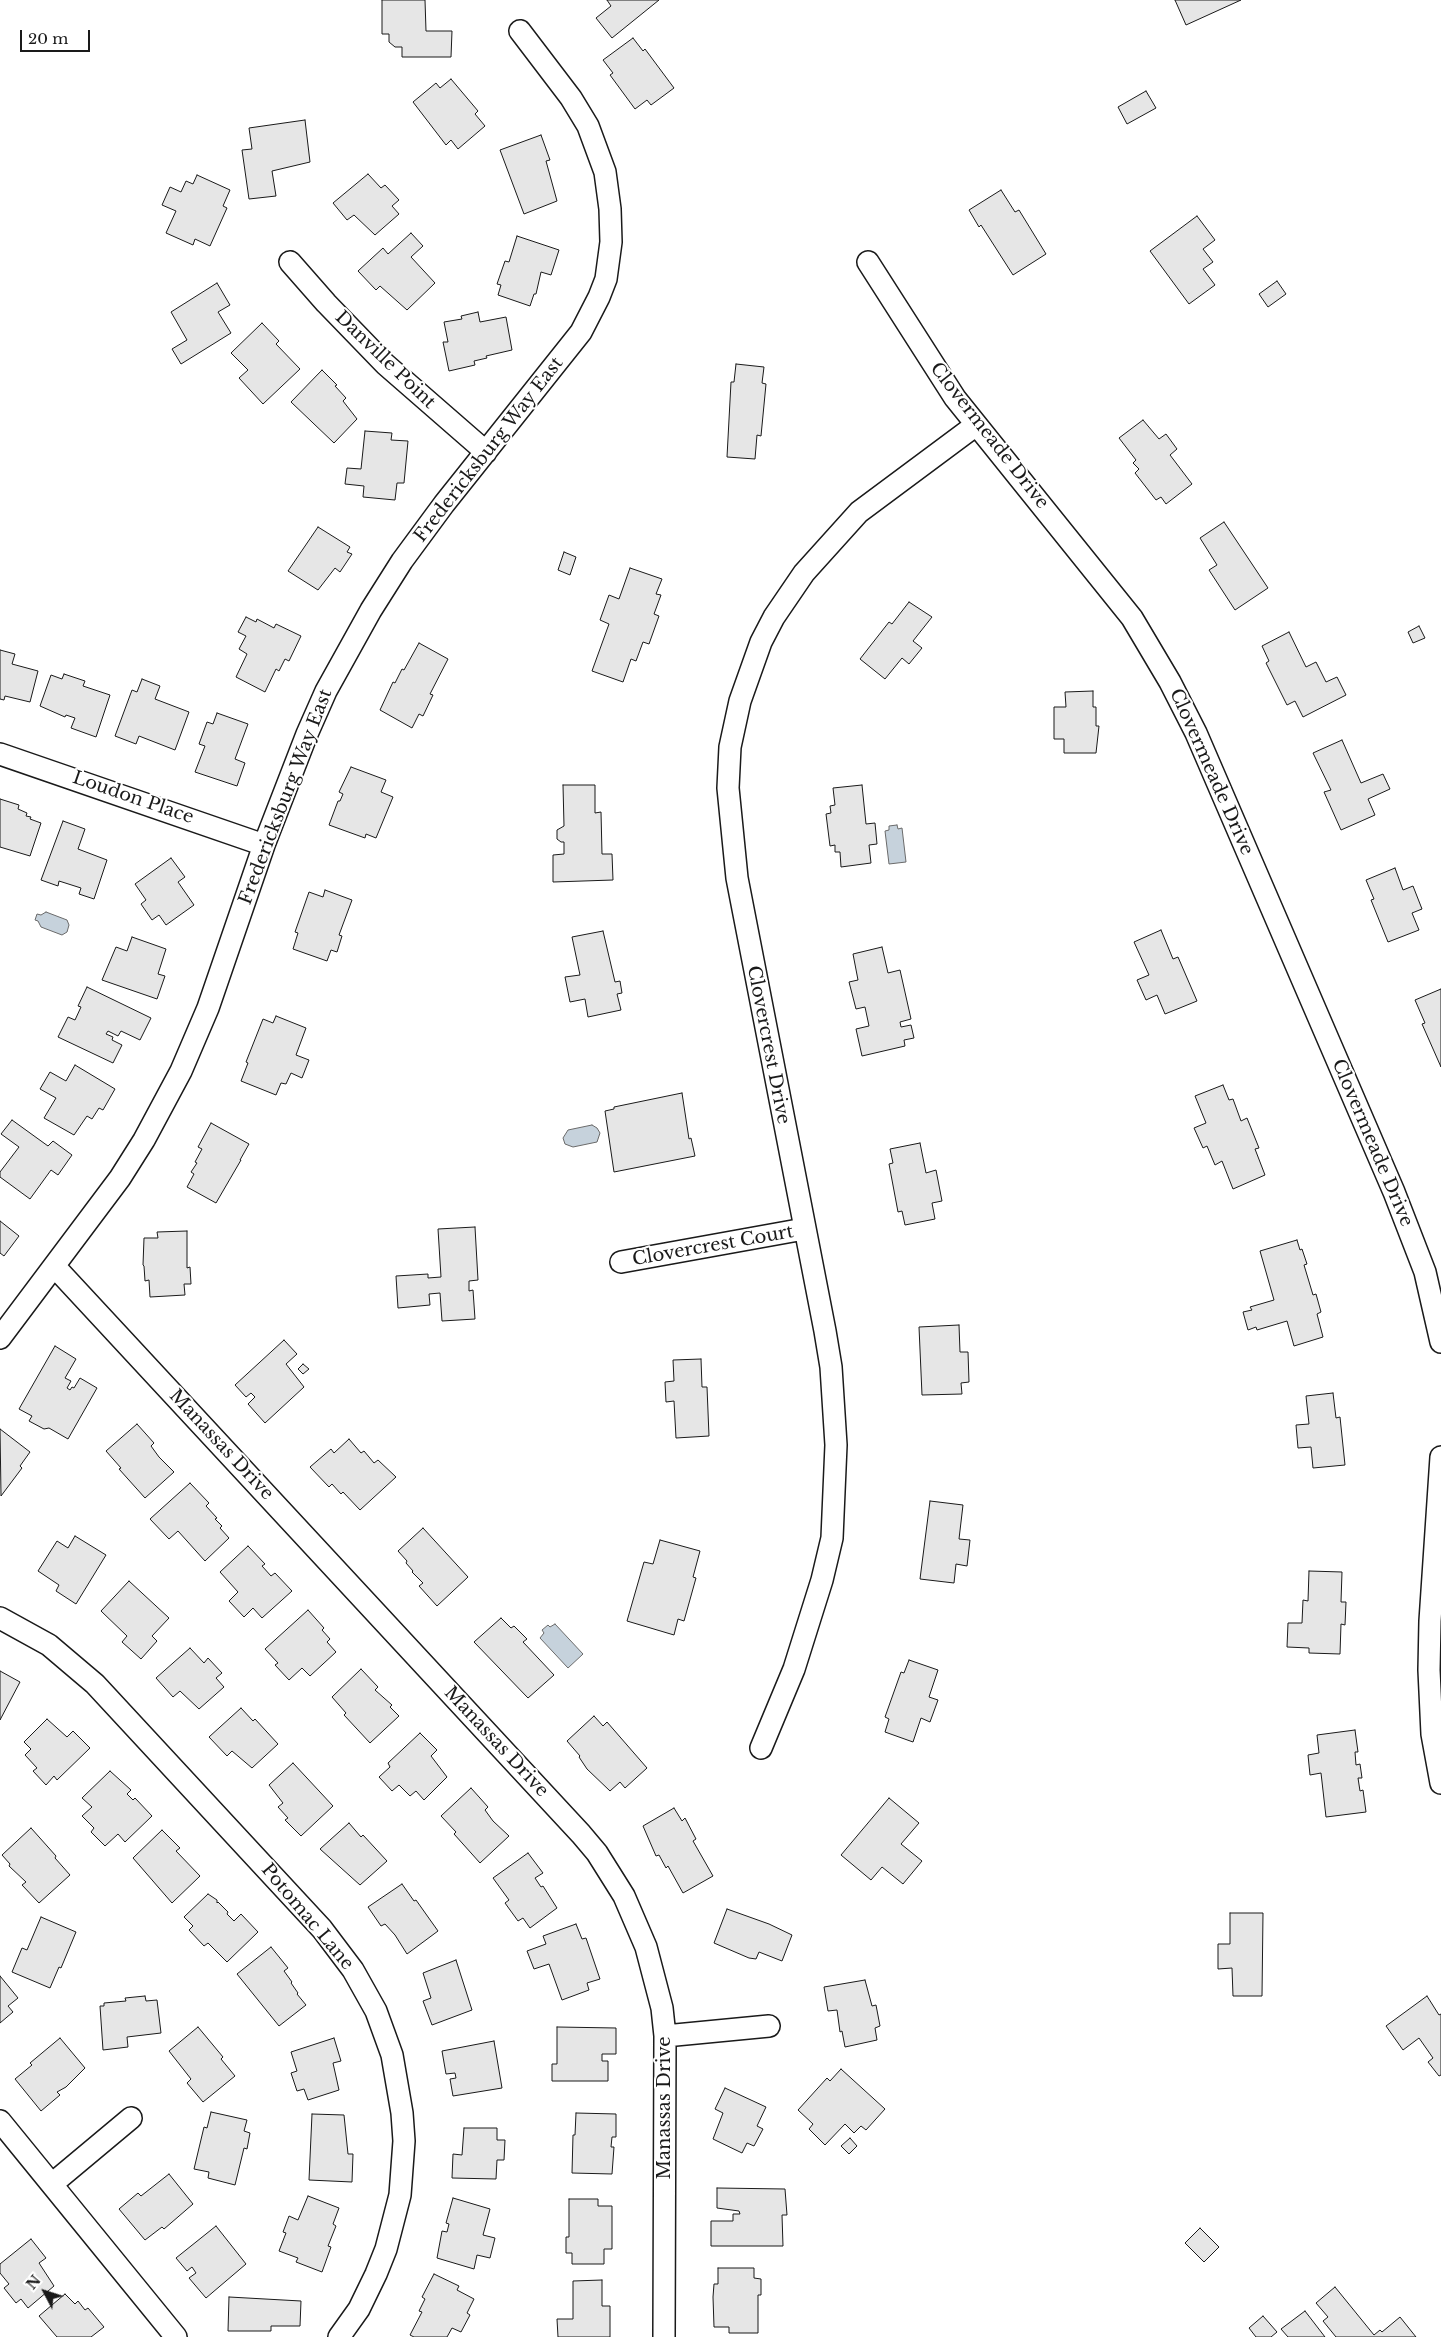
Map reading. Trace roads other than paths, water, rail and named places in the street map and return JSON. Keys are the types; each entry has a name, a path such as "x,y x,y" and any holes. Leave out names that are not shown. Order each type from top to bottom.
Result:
{"street":[{"name":"Fredericksburg Way East","path":"0,1338 120,1178 144,1140 181,1071 208,1008 264,845 316,713 371,610 420,536 581,332 602,289 611,242 608,189 595,140 571,98 520,31"},
{"name":"Danville Point","path":"290,262 326,303 385,364 486,452"},
{"name":"Clovermeade Drive","path":"868,262 936,370 976,425 1078,548 1132,618 1170,682 1196,733 1394,1192 1427,1279 1441,1342"},
{"name":"Clovercrest Drive","path":"761,1748 794,1669 813,1615 829,1550 833,1521 836,1445 832,1377 825,1331 737,878 728,788 730,746 740,701 761,642 774,617 804,572 859,512 976,425"},
{"name":"Loudon Place","path":"0,754 264,845"},
{"name":"Clovercrest Court","path":"621,1262 804,1229"},
{"name":"Manassas Drive","path":"55,1266 597,1853 624,1896 646,1947 662,2008 666,2036 664,2337"},
{"path":"1441,1457 1430,1620 1429,1670 1432,1734 1441,1783"},
{"name":"Potomac Lane","path":"0,1618 49,1646 96,1684 322,1928 353,1970 376,2012 392,2055 398,2082 404,2141 403,2166 398,2204 386,2249 359,2309 339,2337"},
{"path":"666,2036 769,2026"},
{"path":"52,2184 131,2118"},
{"path":"0,2121 176,2337"}]}
